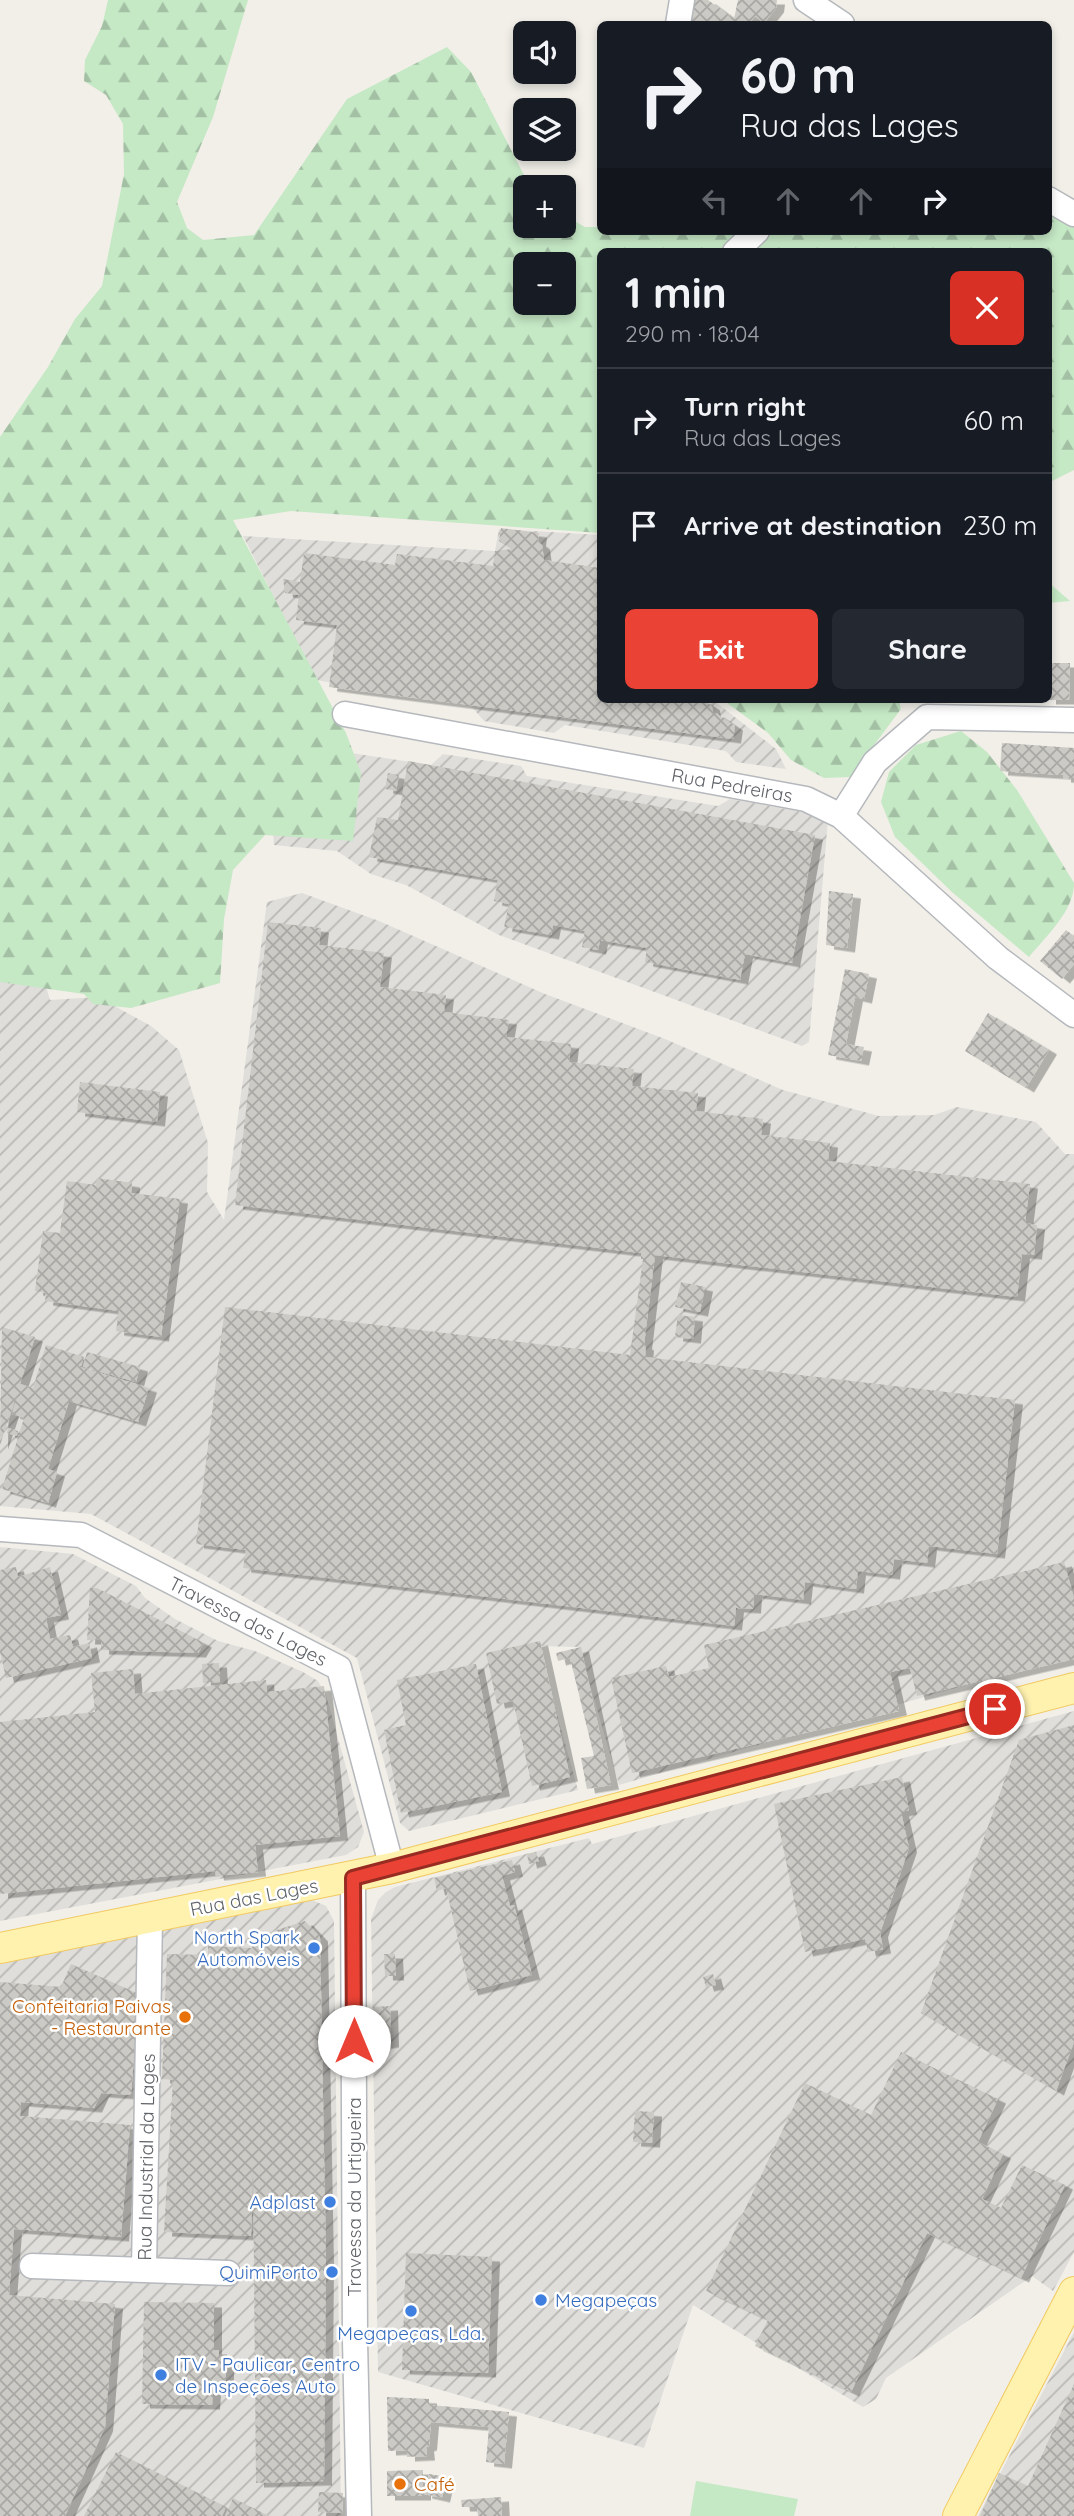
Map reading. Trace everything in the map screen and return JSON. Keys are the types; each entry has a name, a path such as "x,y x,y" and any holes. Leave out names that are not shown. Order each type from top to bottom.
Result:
{"main road":[{"name":"Rua das Lages","path":"0,1948 353,1878 1074,1688"},
{"path":"958,2516 1074,2292"}],"street":[{"path":"678,21 682,0"},
{"path":"806,0 838,21"},
{"path":"1052,201 1074,214"},
{"path":"739,248 753,235"},
{"name":"Rua Pedreiras","path":"345,713 806,799 841,816 998,958 1074,1015"},
{"path":"841,816 876,762 927,717 1074,720"},
{"name":"Travessa das Lages","path":"0,1529 81,1535 339,1668 391,1868"},
{"name":"Travessa da Urtigueira","path":"353,1878 355,2341 359,2516"},
{"name":"Rua Industrial da Lages","path":"144,2270 150,1917"},
{"name":"Rua Industrial da Lages","path":"32,2266 228,2273"}],"shaded area":[{"path":"499,529 597,535 597,703 717,703 776,749 786,769 736,762 726,751 565,725 554,733 484,721 471,706 316,680 351,753 431,765 443,754 521,766 527,776 718,806 730,799 828,819 809,1042 802,1046 499,935 406,885 371,874 337,851 274,845 262,703 315,679 243,536 495,551"},
{"path":"302,893 379,921 545,994 665,1039 783,1090 879,1116 934,1115 957,1107 1036,1122 1065,1154 1074,1154 1074,1654 619,1785 579,1647 541,1646 542,1660 578,1790 409,1831 400,1823 357,1658 91,1514 0,1506 0,936 29,931 50,1000 98,997 151,1026 179,1050 208,1143 207,1192 224,1220 267,902"},
{"path":"0,1547 73,1554 136,1586 145,1598 175,1619 218,1641 255,1651 318,1681 326,1695 364,1832 358,1847 346,1855 0,1921"},
{"path":"1074,1711 1074,2252 1053,2291 1032,2276 886,2378 876,2399 863,2407 693,2305 644,2448 378,2372 371,1919 378,1900 386,1892 395,1887 589,1838 592,1844"},
{"path":"307,1898 326,1906 334,1921 341,2516 0,2516 0,1963"},
{"path":"1074,2332 1074,2516 978,2516"}],"green space":[{"path":"108,0 248,0 213,117 177,202 187,228 203,240 254,235 347,99 447,47 471,72 513,154 513,161 517,161 524,175 513,175 513,238 576,238 576,222 585,227 597,227 597,235 1052,235 1052,201 1074,214 1074,470 1052,481 1052,248 597,248 597,533 291,511 233,520 346,733 361,773 353,841 265,835 233,870 224,919 220,983 131,1008 93,1004 84,994 0,982 0,437 48,367 75,319 102,286 124,174 123,124 106,95 84,81 85,60 102,26"},
{"path":"1052,585 1070,601 1052,603"},
{"path":"727,703 900,703 901,709 850,777 824,778 791,760 768,733"},
{"path":"961,731 987,752 1017,790 1074,883 1065,913 1029,957 952,892 895,837 881,802 889,772 916,745"},
{"path":"696,2481 798,2499 794,2516 690,2516"}],"building":[{"path":"692,0 708,0 734,19 738,0 777,0 776,8 766,21 755,16 751,21 686,21"},
{"path":"501,528 539,533 538,542 542,545 544,560 597,568 597,703 708,703 712,706 713,713 735,726 733,739 329,687 337,625 296,620 299,595 285,593 283,579 300,582 304,553 395,565 397,554 493,566 495,551 511,549 499,541"},
{"path":"1052,663 1070,663 1069,700 1052,700"},
{"path":"1002,743 1074,748 1074,779 1063,778 1063,775 1000,771"},
{"path":"408,761 815,835 792,963 745,954 740,980 645,962 647,948 600,940 598,950 582,947 585,931 553,925 551,935 504,927 509,904 494,901 498,880 369,857 377,817 398,820"},
{"path":"388,773 399,775 396,791 385,789"},
{"path":"829,891 853,894 847,948 826,945"},
{"path":"268,922 321,928 319,945 384,953 380,987 446,995 444,1012 509,1020 506,1037 571,1044 569,1062 634,1069 632,1086 698,1093 696,1111 763,1119 761,1135 830,1143 828,1161 1030,1184 1025,1223 1037,1225 1034,1255 1022,1254 1017,1297 655,1255 644,1345 645,1357 1015,1400 997,1554 929,1546 927,1563 894,1559 892,1575 858,1571 856,1589 805,1582 803,1600 754,1594 753,1609 736,1608 734,1626 243,1568 246,1550 196,1544 225,1307 630,1355 643,1259 641,1253 235,1205"},
{"path":"1066,930 1074,936 1074,964 1062,979 1040,961"},
{"path":"845,969 869,974 864,999 855,997 846,1044 864,1047 861,1061 828,1055"},
{"path":"988,1013 1049,1050 1026,1088 965,1051"},
{"path":"80,1082 160,1092 157,1122 77,1112"},
{"path":"97,1178 132,1183 131,1193 180,1199 161,1337 116,1331 119,1311 45,1301 46,1293 35,1291 43,1231 60,1233 67,1181 96,1185"},
{"path":"681,1282 705,1287 700,1312 675,1307"},
{"path":"678,1315 695,1317 693,1339 675,1337"},
{"path":"2,1327 35,1337 20,1384 33,1388 46,1345 84,1357 81,1366 77,1366 149,1388 138,1422 69,1401 48,1469 57,1472 48,1503 2,1489 24,1418 12,1414 17,1395 0,1445"},
{"path":"87,1352 140,1367 136,1382 83,1367"},
{"path":"8,1428 18,1431 17,1436 7,1433"},
{"path":"1064,1562 1074,1598 1074,1659 917,1696 910,1668 890,1672 899,1711 632,1773 611,1678 666,1666 669,1677 709,1668 704,1645"},
{"path":"16,1567 18,1577 50,1567 61,1615 46,1618 50,1639 70,1635 73,1647 89,1643 92,1658 6,1678 0,1652 0,1570"},
{"path":"90,1588 97,1588 204,1643 198,1653 101,1650 101,1640 87,1640"},
{"path":"540,1641 570,1777 532,1786 513,1701 497,1704 486,1653"},
{"path":"581,1647 611,1785 587,1789 581,1758 594,1756 570,1658 558,1661 556,1653"},
{"path":"219,1663 220,1682 203,1683 202,1664"},
{"path":"476,1664 502,1792 401,1813 384,1730 406,1725 397,1680"},
{"path":"133,1669 135,1694 266,1680 267,1692 324,1686 340,1836 255,1845 258,1872 216,1876 215,1871 0,1894 0,1722 95,1712 91,1673"},
{"path":"1074,1725 1074,2042 1056,2091 921,2013 1019,1740"},
{"path":"902,1777 909,1810 901,1812 909,1848 880,1933 883,1949 868,1952 865,1939 805,1952 774,1804"},
{"path":"536,1852 539,1861 529,1864 527,1854"},
{"path":"512,1860 515,1872 502,1876 510,1906 514,1905 532,1975 470,1991 446,1888 437,1891 434,1878"},
{"path":"305,1921 320,1937 326,2260 324,2481 256,2483 253,2165 251,2236 164,2232 173,2080 162,2079 167,1954 208,1955 208,1946 252,1948 252,1938"},
{"path":"384,1954 395,1954 396,1976 385,1976"},
{"path":"71,1964 139,1994 131,2095 101,2093 94,2108 21,2102 20,2116 130,2125 121,2237 14,2229 9,2295 115,2304 105,2427 65,2516 0,2516 0,1982 61,1987"},
{"path":"713,1974 716,1985 706,1987 703,1977"},
{"path":"390,2006 391,2043 374,2046 373,2007"},
{"path":"901,2052 998,2099 978,2142 1003,2154 982,2199 1001,2208 1022,2165 1065,2185 1021,2278 927,2233 851,2392 755,2346 768,2320 706,2291 805,2083 871,2115"},
{"path":"635,2111 654,2112 652,2143 633,2142"},
{"path":"406,2253 492,2257 488,2373 402,2370"},
{"path":"144,2302 214,2303 214,2350 219,2350 219,2356 226,2356 226,2391 213,2391 212,2405 142,2404"},
{"path":"1074,2384 1074,2516 980,2516 999,2473 1028,2486"},
{"path":"387,2397 429,2399 429,2415 430,2405 509,2412 504,2464 486,2462 489,2427 431,2422 427,2456 407,2457 407,2450 388,2451"},
{"path":"116,2452 226,2507 222,2516 84,2516"},
{"path":"423,2470 423,2496 387,2496 387,2471"},
{"path":"429,2474 447,2477 442,2498 424,2494"},
{"path":"319,2492 343,2493 342,2513 318,2512"},
{"path":"501,2497 502,2516 478,2516 477,2507 462,2507 461,2500"},
{"path":"233,2498 269,2516 225,2516"}],"place":[{"name":"North Spark Automóveis","path":"314,1948"},
{"name":"Confeitaria Paivas - Restaurante","path":"185,2017"},
{"name":"Adplast","path":"330,2202"},
{"name":"QuimiPorto","path":"332,2272"},
{"name":"Megapeças","path":"541,2300"},
{"name":"Megapeças, Lda.","path":"411,2311"},
{"name":"ITV - Paulicar, Centro de Inspeções Auto","path":"161,2375"},
{"name":"Café","path":"400,2484"}],"route":[{"path":"354,2041 353,1878 995,1709"}]}
